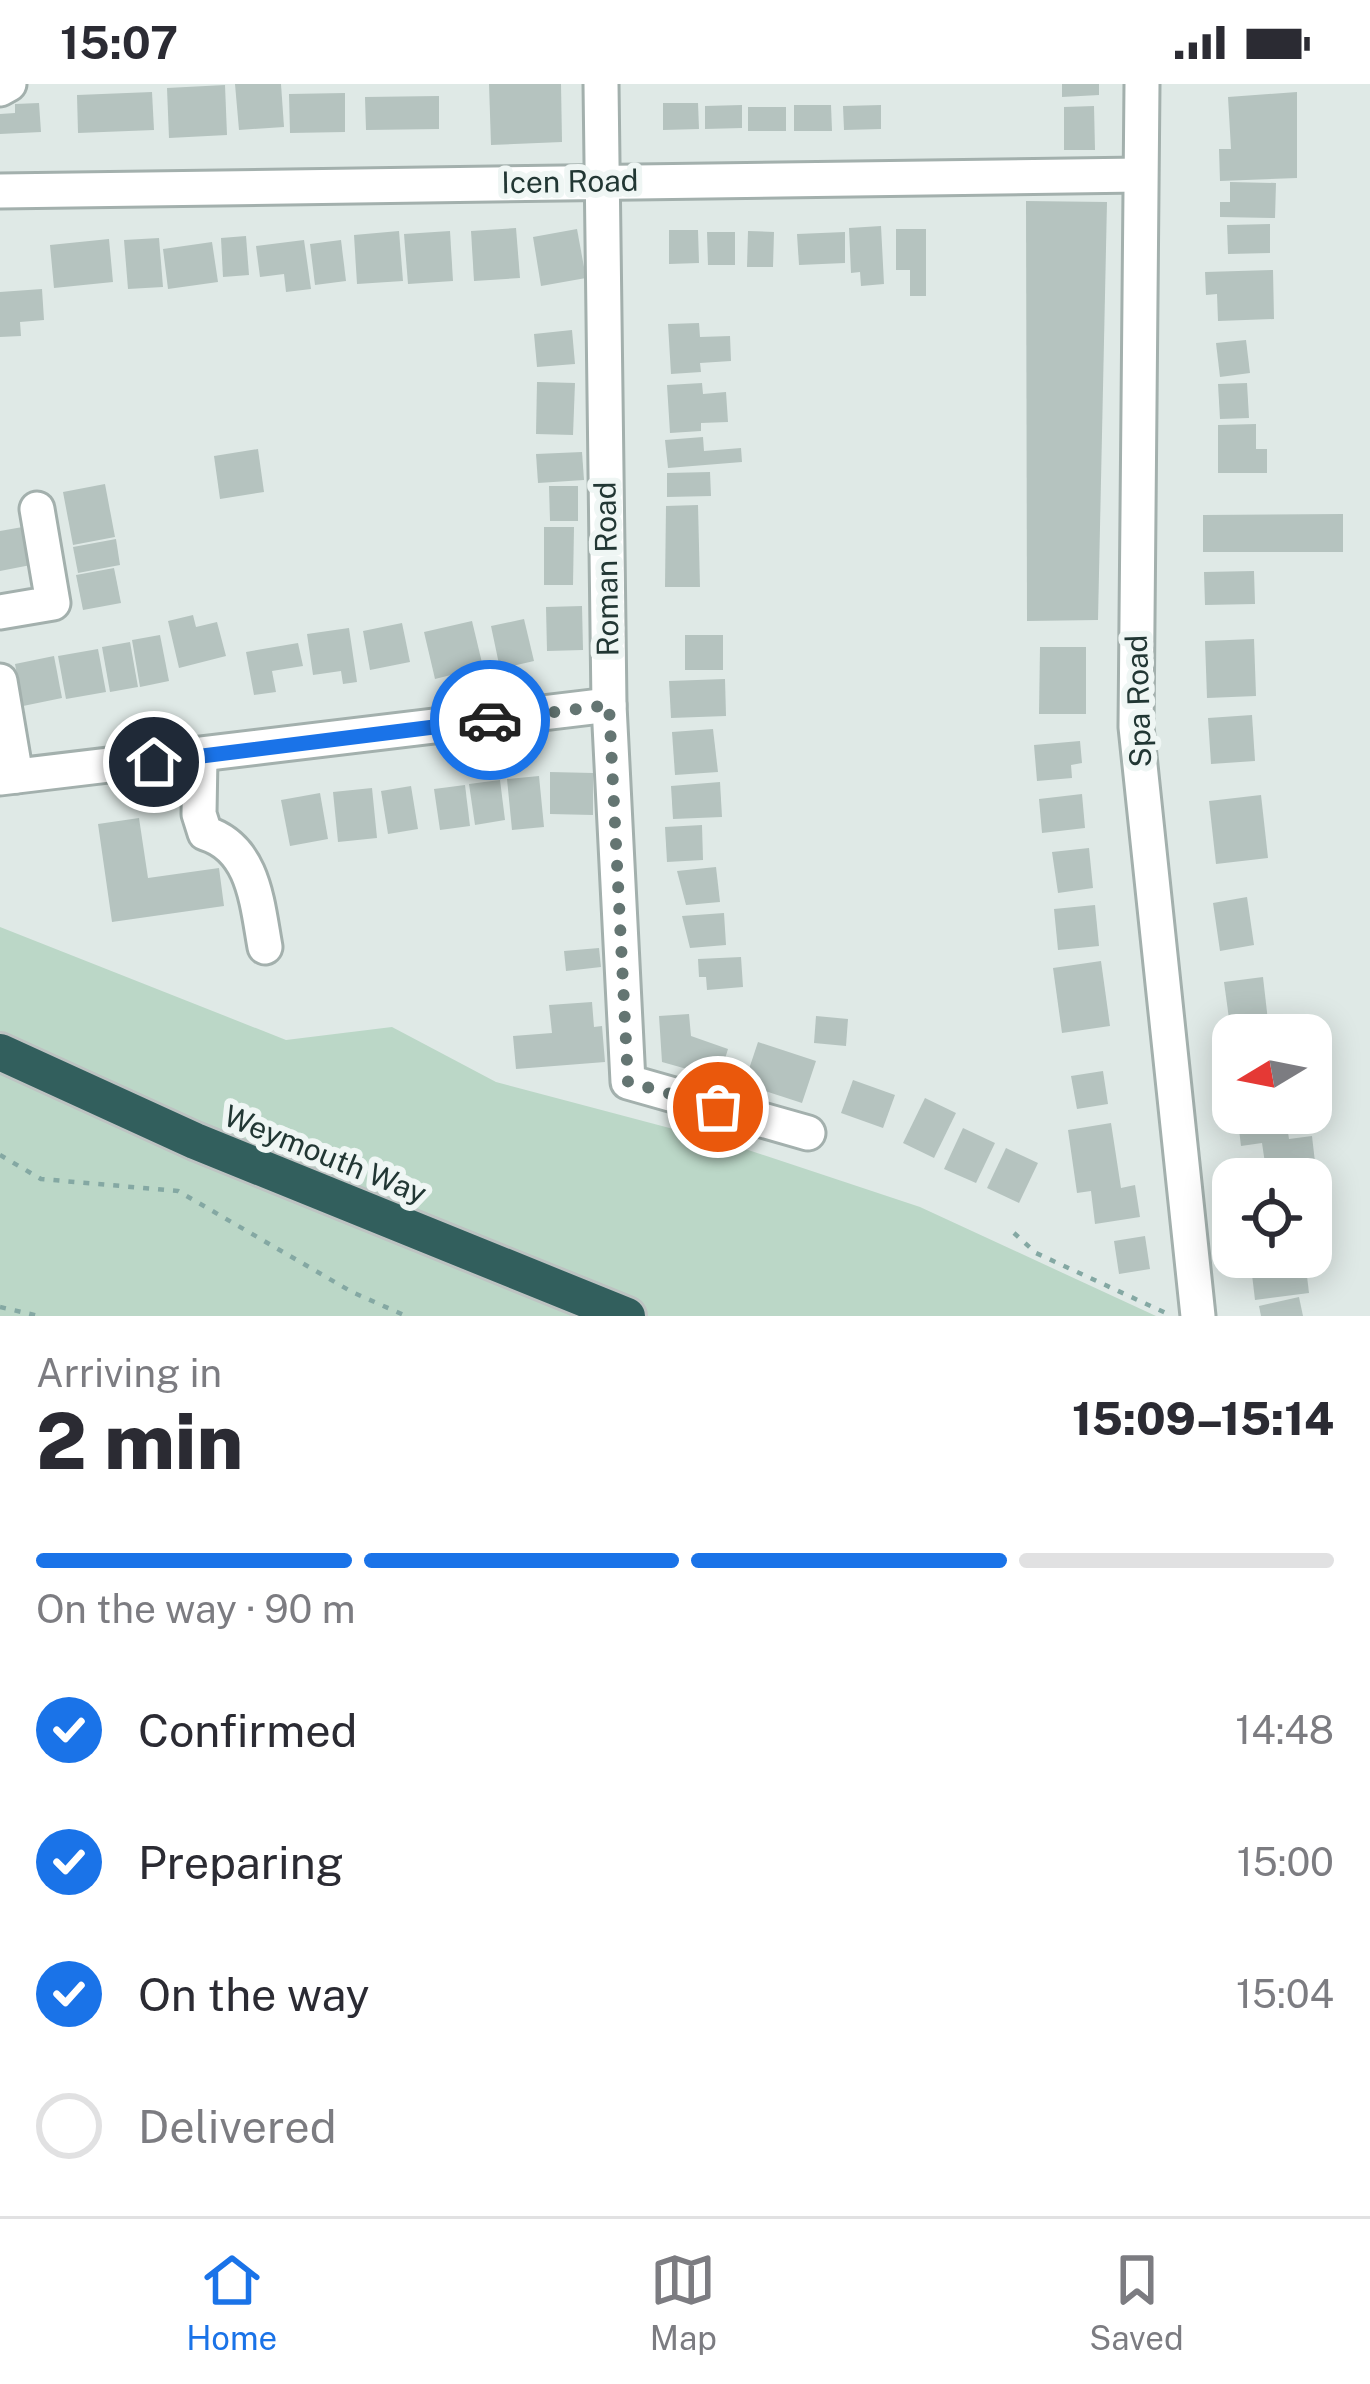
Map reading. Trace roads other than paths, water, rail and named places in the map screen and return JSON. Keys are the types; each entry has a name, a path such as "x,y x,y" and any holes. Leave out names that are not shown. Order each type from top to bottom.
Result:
{"highway":[{"name":"Weymouth Way","path":"0,1052 214,1149 627,1316"}],"street":[{"path":"0,89 9,84"},
{"name":"Roman Road","path":"601,84 609,705 628,1082 808,1133"},
{"name":"Spa Road","path":"1142,84 1136,727 1198,1316"},
{"name":"Icen Road","path":"0,191 1140,175"},
{"path":"0,612 53,603 37,509"},
{"path":"0,681 8,777 609,705"},
{"path":"200,757 205,833 226,839 241,856 265,947"}]}
